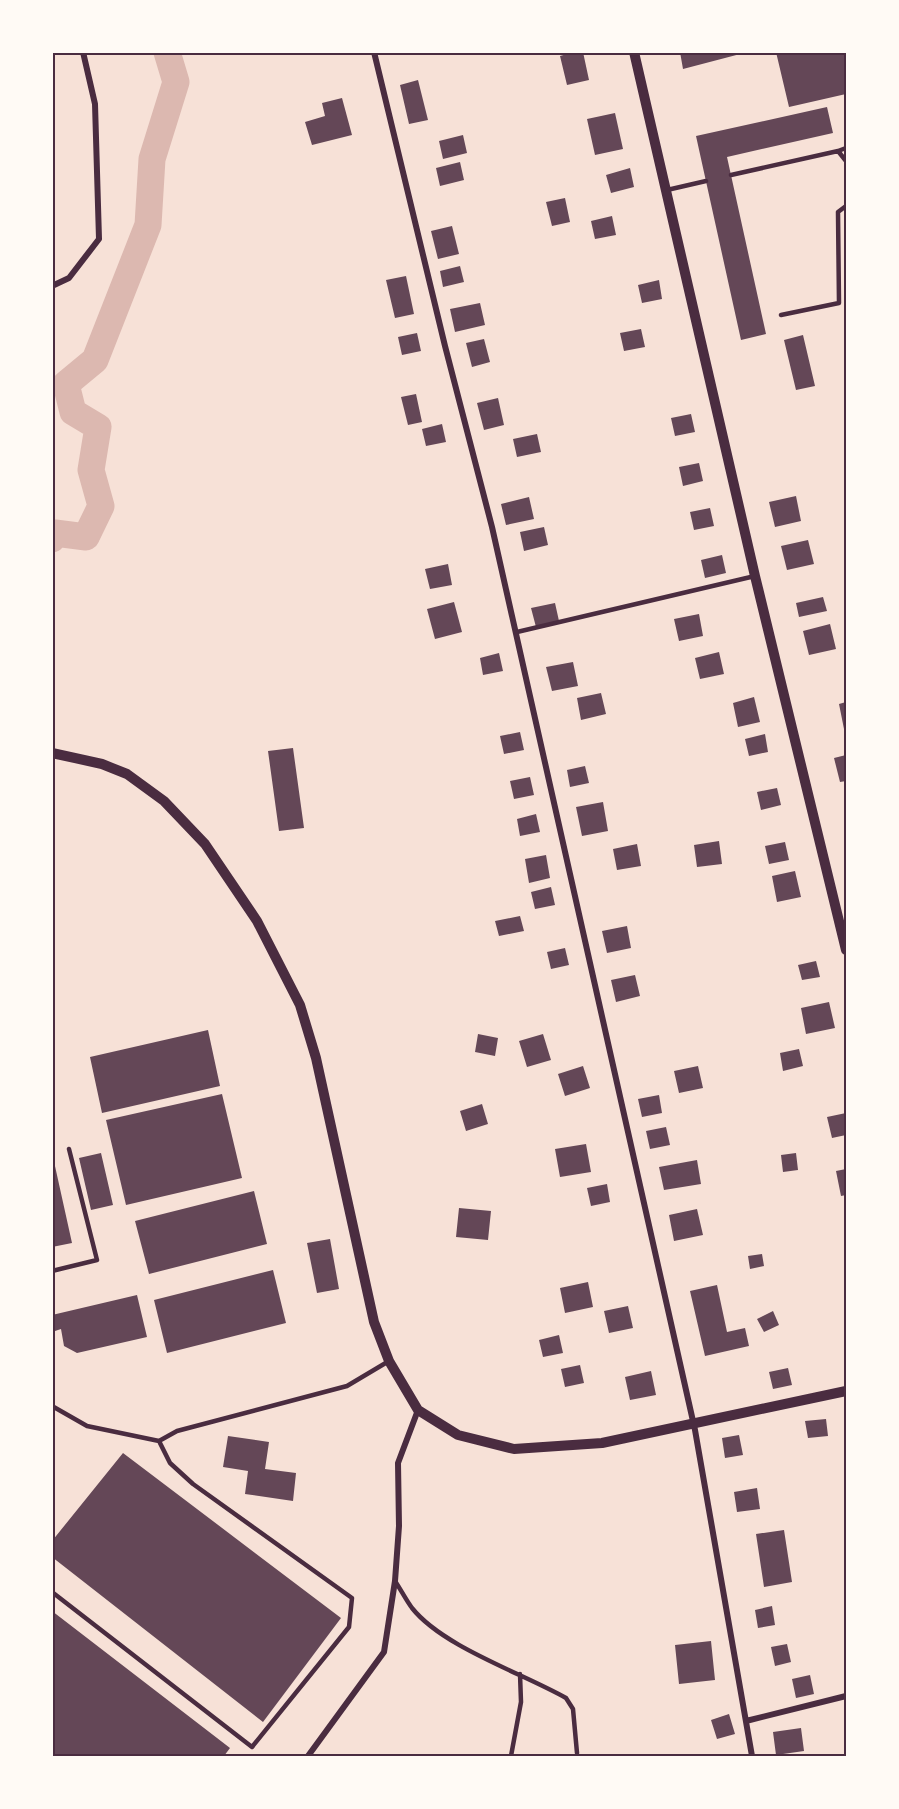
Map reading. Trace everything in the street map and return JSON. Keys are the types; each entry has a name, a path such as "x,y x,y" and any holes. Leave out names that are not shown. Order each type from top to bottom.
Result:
{"street":[{"path":"52,286 69,278 99,239 95,104 83,52"},
{"path":"374,52 517,633 693,1422 752,1756"},
{"path":"634,52 755,576 846,950"},
{"path":"52,753 102,764 127,774 164,801 205,844 257,921 300,1005 313,1047 374,1322 389,1360 418,1410 459,1435 514,1449 602,1443 846,1391"},
{"path":"308,1756 384,1652 395,1581 399,1526 398,1463 418,1410"},
{"path":"746,1720 846,1696"}],"lane":[{"path":"731,175 846,148"},
{"path":"838,151 846,161"},
{"path":"667,190 706,181"},
{"path":"781,315 839,303 837,212 846,206"},
{"path":"517,633 755,576"},
{"path":"52,1271 97,1260 69,1149"},
{"path":"52,1406 87,1426 159,1441 177,1431 347,1386 389,1360"},
{"path":"52,1592 252,1747 349,1627 352,1598 193,1484 170,1463 159,1441"},
{"path":"395,1581 413,1609 434,1628 485,1658 566,1698 573,1709 577,1753"},
{"path":"511,1756 521,1702 520,1674"}],"building":[{"path":"583,52 589,80 567,85 560,56"},
{"path":"680,52 744,52 744,53 683,69"},
{"path":"776,52 846,52 846,94 789,107"},
{"path":"418,80 428,120 409,124 400,85"},
{"path":"342,98 352,135 312,145 305,122 325,116 322,103"},
{"path":"827,107 833,133 727,157 766,334 741,340 696,136"},
{"path":"615,113 623,149 595,155 587,119"},
{"path":"463,135 467,153 443,159 439,141"},
{"path":"460,162 464,180 440,186 436,168"},
{"path":"630,168 634,187 611,193 606,175"},
{"path":"565,198 570,222 552,226 546,202"},
{"path":"612,216 616,235 595,239 591,221"},
{"path":"452,226 459,254 438,259 431,231"},
{"path":"460,266 464,282 443,287 440,271"},
{"path":"406,276 414,314 395,318 386,280"},
{"path":"659,280 662,299 642,303 638,285"},
{"path":"480,303 485,325 455,332 450,309"},
{"path":"641,329 645,347 624,351 620,333"},
{"path":"417,333 421,351 402,355 398,337"},
{"path":"803,335 815,386 796,390 784,340"},
{"path":"484,339 490,362 472,367 466,343"},
{"path":"416,394 422,422 408,425 401,397"},
{"path":"498,398 504,425 484,430 477,403"},
{"path":"691,414 695,432 675,436 671,418"},
{"path":"442,424 446,442 426,446 422,429"},
{"path":"537,434 541,452 517,457 513,439"},
{"path":"699,463 703,481 683,486 679,467"},
{"path":"796,496 801,521 775,527 769,502"},
{"path":"529,497 534,519 506,525 501,504"},
{"path":"710,508 714,526 694,530 690,512"},
{"path":"544,527 548,545 524,551 520,532"},
{"path":"808,540 814,564 787,570 781,546"},
{"path":"722,555 726,573 705,578 701,560"},
{"path":"448,564 452,585 430,589 425,569"},
{"path":"823,597 827,611 799,617 796,603"},
{"path":"454,602 462,632 435,639 427,609"},
{"path":"555,603 559,621 536,627 531,608"},
{"path":"699,614 703,636 679,641 674,619"},
{"path":"830,624 836,649 809,655 803,631"},
{"path":"719,652 724,674 700,679 695,658"},
{"path":"499,653 503,671 483,675 480,658"},
{"path":"573,662 578,686 552,691 546,667"},
{"path":"601,693 606,714 581,720 577,698"},
{"path":"754,697 760,722 738,727 733,703"},
{"path":"846,702 846,728 844,729 839,704"},
{"path":"520,732 524,750 504,754 500,736"},
{"path":"765,734 768,752 749,756 745,739"},
{"path":"293,748 304,828 279,831 268,751"},
{"path":"846,755 846,781 840,782 834,758"},
{"path":"585,766 589,783 570,787 567,770"},
{"path":"530,777 534,795 514,799 510,781"},
{"path":"777,788 781,805 761,810 757,792"},
{"path":"603,802 608,831 582,836 576,807"},
{"path":"536,814 540,832 520,836 517,819"},
{"path":"719,841 722,864 697,867 694,845"},
{"path":"785,842 789,860 769,864 765,846"},
{"path":"637,844 641,866 617,870 613,849"},
{"path":"546,855 550,878 529,883 525,859"},
{"path":"795,871 801,897 777,902 772,876"},
{"path":"551,887 555,905 535,909 531,892"},
{"path":"520,916 524,931 499,936 495,921"},
{"path":"627,926 631,948 607,953 602,931"},
{"path":"565,948 569,965 551,969 547,952"},
{"path":"816,961 820,977 802,980 798,965"},
{"path":"635,975 640,996 616,1002 611,980"},
{"path":"829,1002 835,1028 806,1034 801,1008"},
{"path":"208,1030 220,1086 102,1113 90,1057"},
{"path":"478,1034 498,1038 495,1056 475,1052"},
{"path":"543,1034 551,1060 527,1067 519,1041"},
{"path":"799,1049 803,1066 783,1071 780,1053"},
{"path":"583,1066 590,1088 565,1096 558,1074"},
{"path":"698,1066 703,1088 679,1093 674,1071"},
{"path":"222,1094 242,1178 126,1205 106,1120"},
{"path":"659,1095 662,1113 642,1117 638,1099"},
{"path":"482,1104 488,1124 466,1131 460,1111"},
{"path":"846,1113 846,1135 832,1138 827,1117"},
{"path":"666,1127 670,1145 650,1149 646,1131"},
{"path":"586,1144 591,1172 560,1177 555,1149"},
{"path":"101,1153 113,1205 91,1210 79,1158"},
{"path":"796,1153 798,1170 783,1172 781,1155"},
{"path":"52,1158 72,1243 52,1247"},
{"path":"697,1160 701,1184 664,1190 659,1167"},
{"path":"846,1169 846,1195 841,1196 836,1171"},
{"path":"607,1184 610,1202 591,1206 587,1188"},
{"path":"254,1191 267,1244 149,1274 135,1221"},
{"path":"459,1208 491,1211 488,1240 456,1237"},
{"path":"697,1209 703,1235 674,1241 669,1215"},
{"path":"330,1239 339,1289 317,1293 307,1243"},
{"path":"762,1254 764,1266 750,1269 748,1256"},
{"path":"273,1270 286,1323 167,1353 154,1300"},
{"path":"588,1282 593,1307 565,1313 560,1288"},
{"path":"717,1285 727,1332 745,1328 749,1346 705,1356 690,1291"},
{"path":"137,1295 147,1337 77,1353 64,1346 61,1329 55,1331 52,1315"},
{"path":"628,1306 633,1328 609,1333 604,1311"},
{"path":"773,1311 779,1325 764,1332 757,1319"},
{"path":"559,1335 563,1353 543,1357 539,1340"},
{"path":"580,1365 584,1383 565,1387 561,1369"},
{"path":"788,1368 792,1385 773,1389 769,1372"},
{"path":"651,1371 656,1395 630,1400 625,1377"},
{"path":"826,1419 828,1436 808,1438 805,1421"},
{"path":"739,1435 743,1455 725,1458 722,1438"},
{"path":"228,1436 269,1442 265,1469 296,1473 293,1501 245,1494 248,1471 223,1467"},
{"path":"123,1453 341,1618 263,1722 52,1557 52,1541"},
{"path":"757,1488 760,1509 737,1512 734,1492"},
{"path":"784,1530 792,1582 764,1587 756,1534"},
{"path":"772,1606 775,1625 758,1628 755,1610"},
{"path":"52,1611 230,1748 224,1756 52,1756"},
{"path":"711,1641 715,1680 679,1684 675,1645"},
{"path":"787,1644 791,1662 775,1666 771,1647"},
{"path":"810,1675 814,1694 796,1698 792,1679"},
{"path":"729,1714 735,1734 717,1739 711,1720"},
{"path":"801,1728 804,1751 776,1755 773,1732"}],"waterway":[{"path":"52,539 55,533 86,537 101,506 91,470 98,427 73,412 66,384 95,360 148,225 152,159 176,82 167,52"}]}
